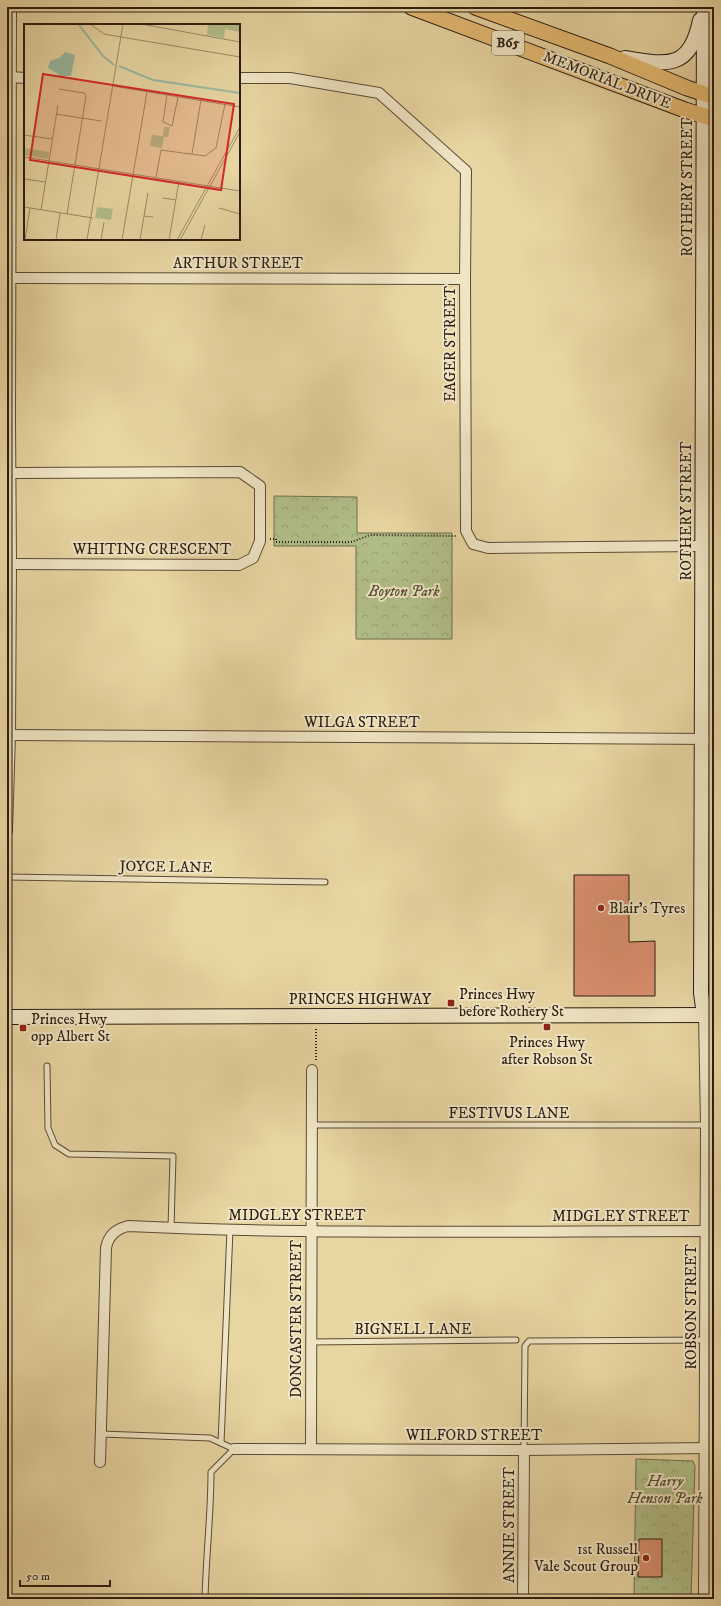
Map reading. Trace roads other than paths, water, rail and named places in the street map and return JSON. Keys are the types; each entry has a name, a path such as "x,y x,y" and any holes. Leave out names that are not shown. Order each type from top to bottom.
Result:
{"main road":[{"name":"MEMORIAL DRIVE","path":"411,7 709,117"},
{"name":"MEMORIAL DRIVE","path":"475,7 610,56 710,96"},
{"name":"ROTHERY STREET","path":"704,7 710,96 704,196 709,356 703,546 708,738 701,993 709,1015"},
{"path":"610,56 659,64 674,61 684,54 694,42 704,7"},
{"path":"704,196 714,169"},
{"name":"PRINCES HIGHWAY","path":"7,1017 709,1015"}],"street":[{"path":"7,831 10,735 11,564 8,420 11,278 9,222 11,7"},
{"path":"11,78 24,78"},
{"name":"EAGER STREET","path":"240,78 290,78 379,92 466,171 464,279 466,531 473,544 488,548 703,546"},
{"name":"ARTHUR STREET","path":"11,278 464,279"},
{"name":"WHITING CRESCENT","path":"10,473 240,472 260,486 260,540 253,558 239,565 11,564"},
{"name":"WILGA STREET","path":"10,735 708,738"},
{"name":"ROBSON STREET","path":"704,1599 710,1448 709,1015"},
{"name":"DONCASTER STREET","path":"311,1449 311,1231 314,1069"},
{"name":"MIDGLEY STREET","path":"100,1462 106,1248 107,1241 115,1232 128,1226 230,1230 311,1231 710,1231"},
{"name":"WILFORD STREET","path":"234,1449 524,1450 710,1448"},
{"name":"ANNIE STREET","path":"523,1599 524,1450"}],"lane":[{"name":"JOYCE LANE","path":"7,877 324,882"},
{"path":"47,1066 48,1128 54,1145 69,1154 173,1156 171,1228"},
{"name":"FESTIVUS LANE","path":"312,1125 710,1125"},
{"path":"221,1443 230,1230"},
{"name":"BIGNELL LANE","path":"311,1342 516,1340"},
{"path":"524,1450 527,1343 531,1341 710,1340"},
{"path":"101,1434 210,1438 234,1449 211,1472 210,1519 207,1539 205,1599"}],"place":[{"name":"Blair's Tyres","path":"601,908"},
{"name":"Princes Hwy before Rothery St","path":"451,1003"},
{"name":"Princes Hwy after Robson St","path":"547,1027"},
{"name":"Princes Hwy opp Albert St","path":"23,1028"},
{"name":"1st Russell Vale Scout Group","path":"646,1558"}],"park label":[{"name":"Boyton Park","path":"404,591"},
{"name":"Harry Henson Park","path":"665,1490"}]}
